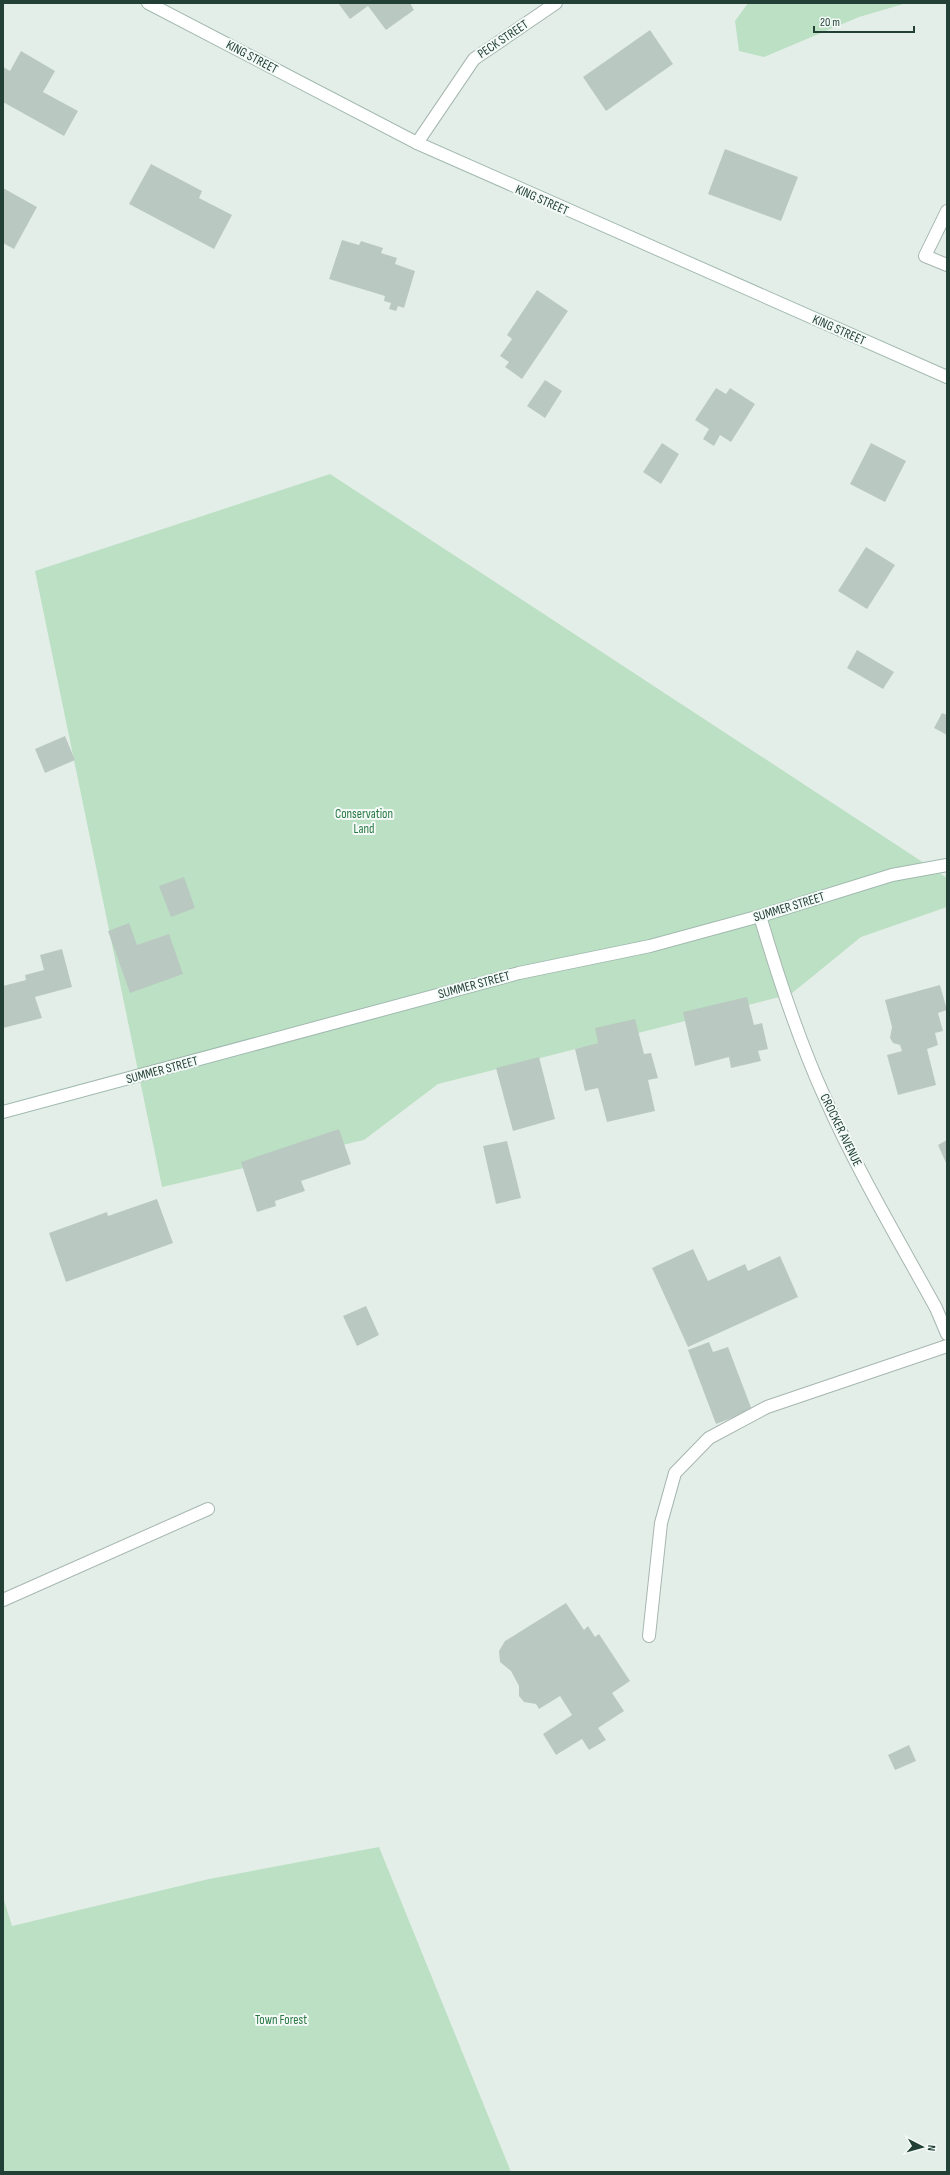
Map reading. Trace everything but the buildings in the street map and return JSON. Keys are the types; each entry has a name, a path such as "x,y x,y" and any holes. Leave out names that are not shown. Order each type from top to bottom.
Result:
{"main road":[{"name":"KING STREET","path":"148,3 416,143 947,377"},
{"name":"PECK STREET","path":"416,143 474,59 556,3"},
{"path":"947,211 924,256 947,265"},
{"name":"SUMMER STREET","path":"3,1112 519,973 650,946 760,916 892,875 947,864"},
{"name":"CROCKER AVENUE","path":"760,916 780,984 824,1097 857,1163 936,1308 947,1334"},
{"path":"649,1636 661,1523 676,1473 709,1438 767,1407 947,1346"},
{"path":"3,1600 208,1508"}],"green space":[{"path":"748,3 907,3 859,17 764,57 739,51 735,21"},
{"name":"Conservation Land","path":"330,474 947,878 947,907 861,937 791,994 438,1084 364,1140 162,1187 35,571"},
{"name":"Town Forest","path":"379,1847 511,2172 3,2172 3,1897 12,1926 209,1879"}]}
